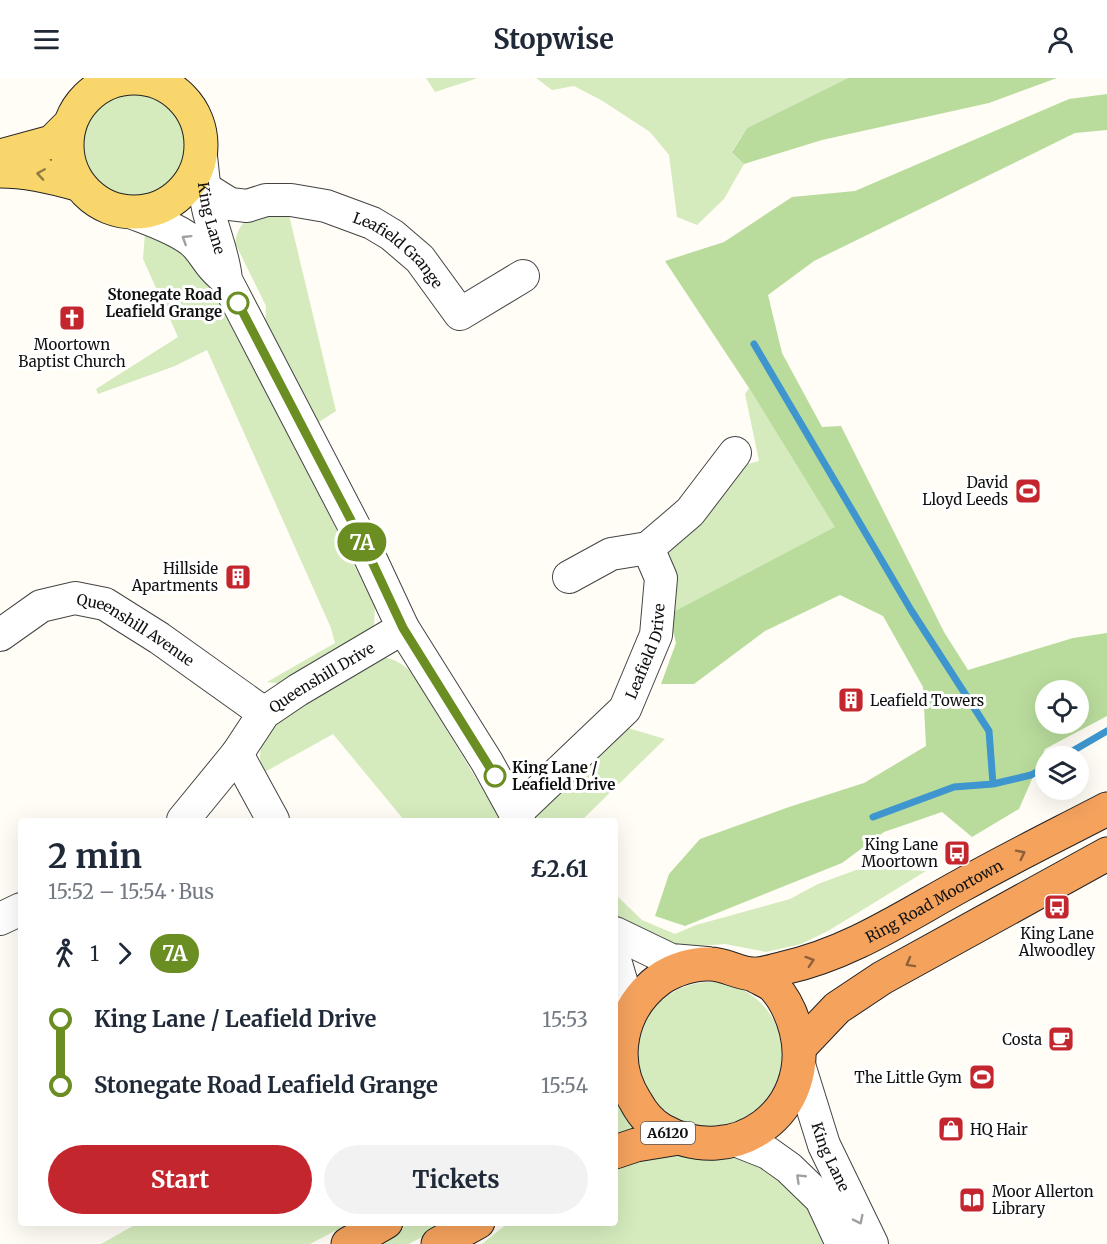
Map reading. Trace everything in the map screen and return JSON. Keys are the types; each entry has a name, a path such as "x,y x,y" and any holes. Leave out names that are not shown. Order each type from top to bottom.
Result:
{"highway":[{"name":"Ring Road Moortown","path":"754,975 809,963 864,940 965,883 1107,809"},
{"name":"A6120","path":"800,1057 794,1019 773,986 754,975 710,964 685,968 662,978 642,994 628,1016 621,1038 618,1066 627,1089 643,1113 660,1129 679,1138 711,1143 735,1140 759,1129 779,1111 790,1096 800,1057 837,1008 882,978 1107,854"},
{"name":"A6120","path":"618,1151 636,1145 679,1138"},
{"path":"348,1244 379,1226"},
{"path":"438,1244 471,1226"}],"main road":[{"path":"0,156 52,142 70,124 79,107 93,93 110,83 130,78 164,85 178,95 190,93 201,140 201,156 195,174 184,191 169,203 152,210 133,213 107,207 92,198 80,185 70,166 67,145 70,124"},
{"path":"0,171 50,175 80,185"}],"street":[{"name":"King Lane","path":"201,156 214,232 225,269 362,541 403,628 488,762 517,817"},
{"name":"Leafield Grange","path":"206,189 230,204 247,206 266,200 291,200 326,206 372,223 392,235 420,259 460,314 523,276"},
{"path":"225,269 226,243 233,226 247,206"},
{"name":"King Lane","path":"133,213 166,225 196,245 209,265 225,269"},
{"path":"569,577 611,554 648,548 690,512 735,453"},
{"name":"Leafield Drive","path":"517,817 625,709 656,635 661,578 648,548"},
{"name":"Queenshill Avenue","path":"0,634 41,606 75,598 105,604 159,638 264,713"},
{"name":"Queenshill Drive","path":"185,818 237,754 264,713 322,675 403,628"},
{"path":"237,754 272,818"},
{"path":"0,919 18,910"},
{"path":"618,934 671,960 710,964"},
{"path":"618,970 628,1016"},
{"name":"King Lane","path":"800,1057 824,1145 872,1244"},
{"name":"King Lane","path":"735,1140 774,1157 821,1199 842,1244"}],"green space":[{"path":"426,78 478,78 435,92"},
{"path":"536,78 848,78 747,128 732,151 744,164 724,199 697,225 677,217 669,155 650,132 601,100 574,86 552,90"},
{"path":"848,78 1057,78 989,103 822,140 744,164 732,152 747,128"},
{"path":"134,93 163,101 177,115 185,144 177,173 163,187 134,195 105,187 91,173 83,144 91,115 105,101"},
{"path":"1107,94 1107,130 1075,133 814,261 768,295 782,353 822,427 841,426 944,632 968,670 1073,638 1107,633 1107,716 1089,726 1089,680 1035,680 1035,734 1073,734 1051,746 1035,746 1035,772 1019,809 972,837 942,812 884,832 842,863 685,926 655,916 669,874 700,839 864,783 926,746 923,687 883,616 840,595 765,631 694,684 661,684 676,643 669,614 835,527 749,388 665,261 724,242 792,197 855,191 1069,99"},
{"path":"288,211 336,411 316,424 265,327 266,306 235,243 247,219 262,214"},
{"path":"145,232 162,236 199,265 229,313 375,607 374,625 368,635 281,684 267,682 335,643 331,628 207,350 175,366 98,394 96,389 178,337 143,259"},
{"path":"749,388 836,527 669,614 659,549 737,467 759,461 745,394"},
{"path":"381,657 398,662 413,674 500,818 402,818 333,734 263,773 260,758 261,744 286,710"},
{"path":"625,727 665,739 584,818 521,818"},
{"path":"856,870 926,871 828,931 801,944 766,952 725,944 647,950 618,935 618,897 642,920 675,934 696,925 790,899 818,884"},
{"path":"710,982 738,987 761,1003 777,1026 782,1054 777,1082 761,1105 738,1121 710,1126 682,1121 659,1105 643,1082 638,1054 643,1026 659,1003 682,987"},
{"path":"618,1102 636,1129 618,1134"},
{"path":"669,1153 734,1158 756,1163 803,1193 829,1244 482,1244 504,1226 618,1226 618,1162"},
{"path":"133,1226 344,1226 310,1244 101,1244"},
{"path":"403,1226 442,1226 409,1244 370,1244"}],"waterway":[{"path":"754,344 911,610 989,731 993,784 1035,773"},
{"path":"1081,746 1107,731"},
{"path":"873,817 954,787 993,784"}],"bus line":[{"name":"7A","path":"238,303 367,551 403,628 495,776"}],"place":[{"name":"Stonegate Road Leafield Grange","path":"238,303"},
{"name":"Moortown Baptist Church","path":"72,318"},
{"name":"David Lloyd Leeds","path":"1028,491"},
{"name":"Hillside Apartments","path":"238,577"},
{"name":"Leafield Towers","path":"851,700"},
{"name":"King Lane / Leafield Drive","path":"495,776"},
{"name":"King Lane Moortown","path":"957,853"},
{"name":"King Lane Alwoodley","path":"1057,907"},
{"name":"Costa","path":"1061,1039"},
{"name":"The Little Gym","path":"982,1077"},
{"name":"HQ Hair","path":"951,1129"},
{"name":"Moor Allerton Library","path":"972,1200"}]}
